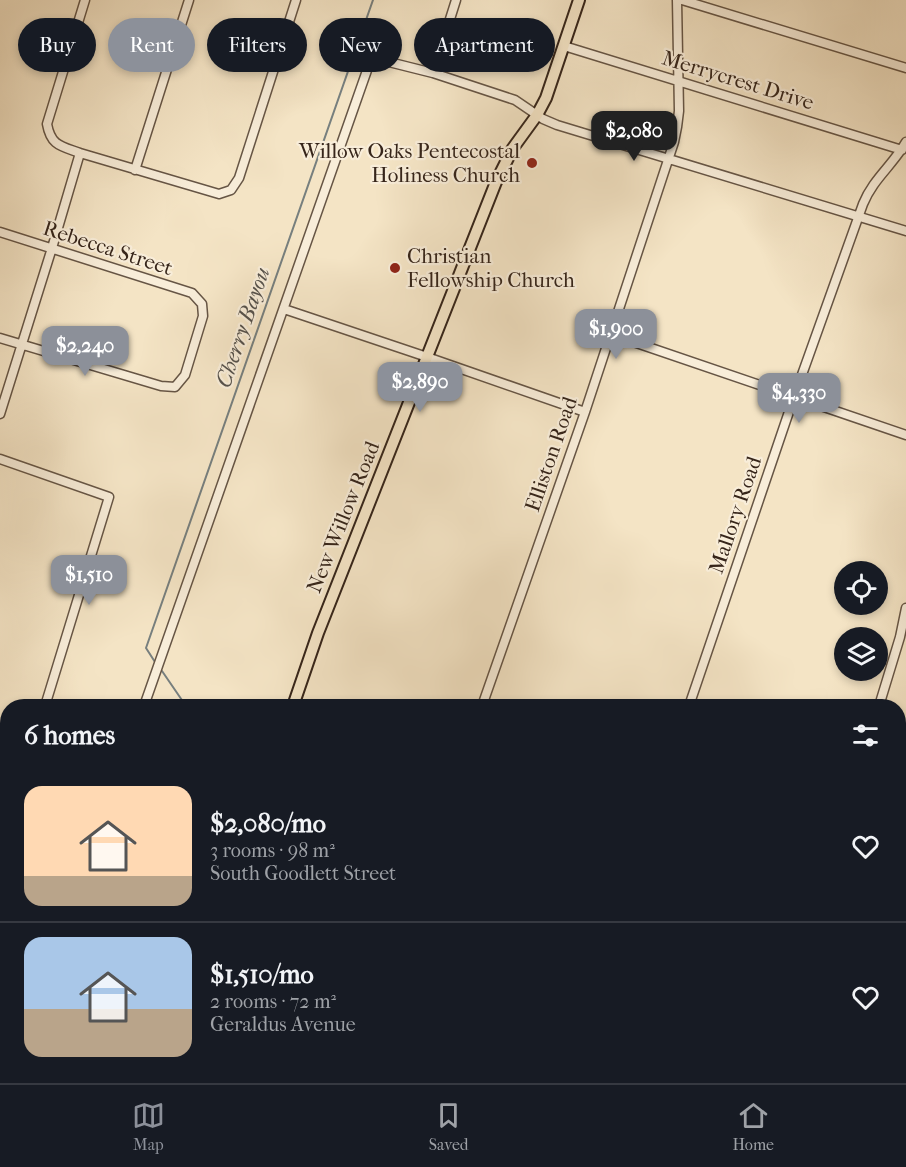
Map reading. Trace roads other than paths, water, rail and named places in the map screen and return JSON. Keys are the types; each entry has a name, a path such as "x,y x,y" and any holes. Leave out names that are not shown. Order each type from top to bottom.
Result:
{"main road":[{"name":"New Willow Road","path":"295,699 318,633 496,182 513,148 537,115 550,89 579,0"}],"street":[{"path":"85,0 47,124 49,135 59,146 219,194 231,190 239,178 296,0"},
{"path":"135,170 189,0"},
{"path":"433,73 456,0"},
{"name":"Elliston Road","path":"484,699 585,412 677,127 679,81 677,0"},
{"path":"682,0 906,68"},
{"name":"Merrycrest Drive","path":"564,46 904,146"},
{"path":"146,699 370,59 433,73 515,100 557,125 906,231"},
{"name":"Mallory Road","path":"691,699 858,217 871,187 904,146"},
{"path":"0,414 80,153"},
{"name":"Rebecca Street","path":"0,232 192,293 202,304 203,316 184,375 176,387 161,387 22,344"},
{"path":"284,309 585,412"},
{"path":"610,334 906,435"},
{"path":"0,338 22,344"},
{"path":"0,459 109,497 47,699"},
{"path":"881,699 900,637 906,608"}],"waterway":[{"name":"Cherry Bayou","path":"155,662 146,648 373,0"},
{"name":"Cherry Bayou","path":"162,671 181,699"}],"place":[{"name":"Willow Oaks Pentecostal Holiness Church","path":"532,163"},
{"name":"Christian Fellowship Church","path":"395,268"}]}
